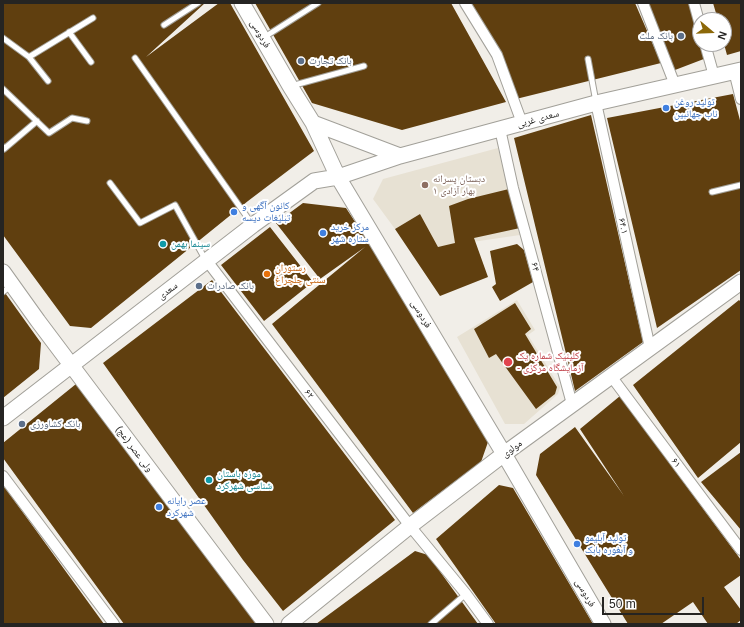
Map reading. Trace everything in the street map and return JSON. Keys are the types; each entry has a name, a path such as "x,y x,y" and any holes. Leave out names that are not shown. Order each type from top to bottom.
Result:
{"main road":[{"name":"فردوسی","path":"242,3 313,123 338,177 504,454 603,624"},
{"name":"سعدی غربی","path":"338,177 400,156 596,103 737,71"},
{"path":"313,123 400,156"},
{"name":"سعدی","path":"3,418 253,225 314,181 338,177"},
{"name":"ولی عصر (عج)","path":"3,272 7,288 71,365 266,624"},
{"name":"مولوی","path":"289,624 410,526 504,454 741,282"}],"street":[{"path":"465,3 497,55 522,123"},
{"path":"643,3 675,84"},
{"path":"707,52 714,76"},
{"path":"737,71 741,99"},
{"name":"۶۴.۱","path":"596,103 650,348"},
{"name":"۶۴","path":"500,129 513,188 572,404"},
{"name":"۶۲","path":"207,262 410,526 466,594 488,624"},
{"name":"۶۱","path":"611,376 741,550"},
{"path":"3,476 114,624"}],"lane":[{"path":"164,25 198,3"},
{"path":"262,38 318,3"},
{"path":"29,57 93,18"},
{"path":"69,32 91,62"},
{"path":"3,38 29,57 48,80"},
{"path":"135,58 253,225"},
{"path":"588,59 596,103"},
{"path":"290,86 364,66"},
{"path":"3,89 49,133 72,118 87,121"},
{"path":"3,147 4,149 37,121"},
{"path":"110,183 140,223 175,205 207,262"},
{"path":"712,192 741,185"},
{"path":"431,624 466,594"}],"shaded area":[{"path":"498,148 520,235 438,247 420,214 395,229 373,199 383,179"},
{"name":"کلینیک شماره یک - آزمایشگاه مرکزی","path":"517,300 535,330 528,335 560,387 558,394 524,424 505,424 457,337"}],"building":[{"path":"3,3 205,3 146,57 219,3 230,3 314,151 248,201 91,328 70,326 3,235"},
{"path":"255,3 451,3 506,102 402,130 312,103"},
{"path":"471,3 635,3 661,63 516,99"},
{"name":"بانک ملت","path":"648,3 693,3 696,12 692,12 692,52 707,52 709,57 675,70"},
{"path":"713,3 741,3 741,51 727,55 726,52 732,52 732,12 716,12"},
{"path":"733,94 741,124 741,270 657,328 607,118"},
{"path":"591,115 643,342 575,391 514,138"},
{"path":"513,188 520,228 474,238 488,277 440,296 395,229 420,214 438,247 455,243 449,206 468,199"},
{"path":"303,203 346,208 369,243 488,442 481,462 413,513 272,324 365,247 320,279 276,223"},
{"name":"رستوران سنتی چلچراغ","path":"270,227 313,282 264,321 221,265"},
{"path":"517,244 524,250 533,282 500,301 492,287 496,284 490,251"},
{"path":"212,280 395,520 283,611 243,560 103,363"},
{"path":"3,290 41,343 39,369 3,398"},
{"path":"739,300 741,302 741,442 698,478 633,385"},
{"path":"515,303 531,329 525,334 557,387 555,394 536,409 496,354 489,358 474,329"},
{"path":"76,384 257,624 124,624 3,458 3,443"},
{"path":"620,396 741,560 741,575 724,587 741,610 741,620 736,624 708,624 693,602 661,624 628,624 536,475 540,454 575,427 624,496 580,429"},
{"path":"741,452 741,530 701,482"},
{"path":"3,485 104,624 3,624"},
{"path":"499,485 513,488 593,624 496,624 436,539"},
{"path":"415,551 428,555 478,624 316,624"}],"place":[{"name":"بانک ملت","path":"681,36"},
{"name":"بانک تجارت","path":"301,61"},
{"name":"تولید روغن ناب جهانبین","path":"666,108"},
{"name":"دبستان پسرانه بهار آزادی ۱","path":"425,185"},
{"name":"کانون آگهی و تبلیغات دیسه","path":"234,212"},
{"name":"مرکز خرید ستاره شهر","path":"323,233"},
{"name":"سینما بهمن","path":"163,244"},
{"name":"رستوران سنتی چلچراغ","path":"267,274"},
{"name":"بانک صادرات","path":"199,286"},
{"name":"کلینیک شماره یک - آزمایشگاه مرکزی","path":"508,362"},
{"name":"بانک کشاورزی","path":"22,424"},
{"name":"موزه باستان شناسی شهرکرد","path":"209,480"},
{"name":"عصر رایانه شهرکرد","path":"159,507"},
{"name":"تولید آبلیمو و آبغوره بابک","path":"577,544"}]}
